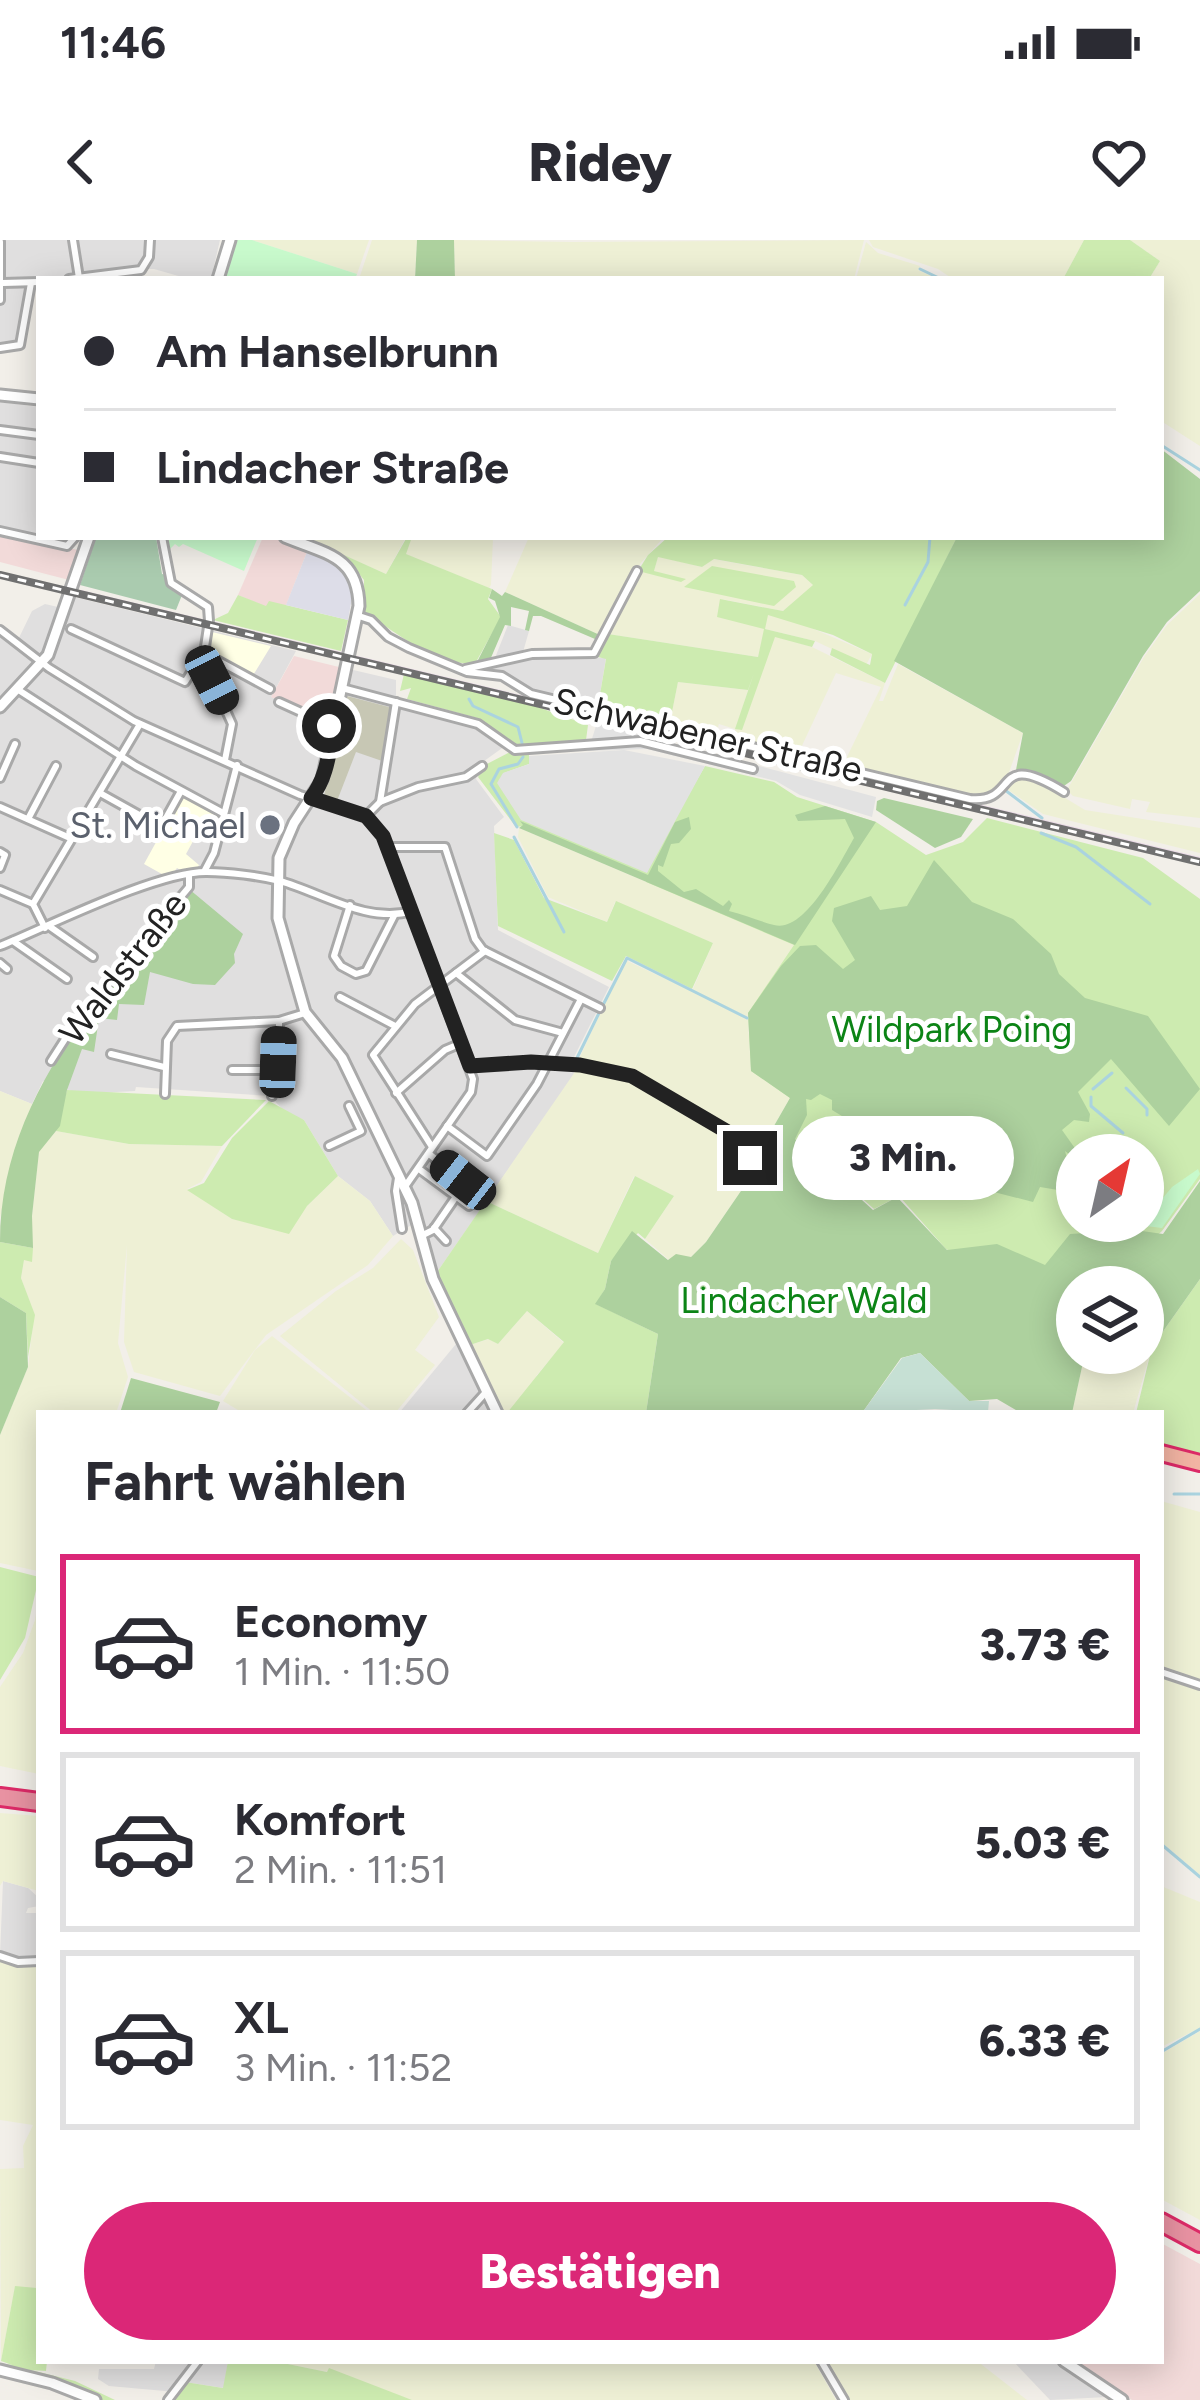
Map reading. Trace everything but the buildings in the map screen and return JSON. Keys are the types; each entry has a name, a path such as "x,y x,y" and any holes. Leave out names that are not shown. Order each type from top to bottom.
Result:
{"highway":[{"path":"1164,1454 1200,1463"},
{"path":"0,1793 36,1799"},
{"path":"1164,2220 1200,2239"}],"street":[{"path":"73,240 79,276"},
{"path":"94,276 141,270 149,257 150,240"},
{"path":"219,276 229,240"},
{"path":"0,242 0,300"},
{"path":"0,348 20,345 35,282 3,283"},
{"path":"0,395 36,400"},
{"path":"0,430 36,435"},
{"path":"0,457 36,463"},
{"path":"0,532 36,540"},
{"path":"38,540 67,546 72,540"},
{"path":"0,707 43,663 88,540"},
{"path":"71,629 185,682 202,654 208,608 171,583 163,540"},
{"path":"292,540 346,564 357,580 359,597 322,780 285,843 277,880 279,920 305,1012 341,1058 412,1203 446,1311 495,1410"},
{"path":"461,670 532,655 594,653 637,571"},
{"name":"Schwabener Straße","path":"356,615 371,620 394,641 461,670 502,676 531,694 970,799 989,797 1023,773 1039,776 1064,792"},
{"path":"0,630 90,697 140,724 311,798 366,816 389,847 470,1066 473,1087 418,1168 401,1183 396,1197 402,1229"},
{"path":"202,654 270,689"},
{"path":"202,654 232,724 225,760"},
{"path":"342,688 478,724 515,750 640,741 753,769"},
{"path":"17,689 122,757 223,813"},
{"path":"279,702 334,727"},
{"path":"380,802 396,702"},
{"path":"33,904 140,724"},
{"path":"0,778 15,744"},
{"path":"204,872 214,852 237,765"},
{"path":"28,819 56,766"},
{"path":"366,816 380,802 418,787 466,777 482,766"},
{"path":"100,792 161,826 181,791"},
{"path":"0,807 70,838"},
{"path":"389,847 445,847 475,939 485,951 600,1008"},
{"path":"0,852 5,855 0,868"},
{"path":"7,943 120,895 204,872 277,880 394,916 412,911"},
{"name":"Waldstraße","path":"52,1061 84,1013 189,887 189,875"},
{"path":"0,890 33,904 47,927 93,957"},
{"path":"350,905 334,956 340,966 359,975 368,968 394,916"},
{"path":"0,934 67,979"},
{"path":"421,1236 434,1228 463,1180 430,1150 373,1057 395,1026 438,985 485,951"},
{"path":"456,973 514,1020 562,1033"},
{"path":"340,997 395,1026"},
{"path":"447,1126 487,1156 548,1064 581,999"},
{"path":"165,1094 168,1037 180,1025 279,1021 305,1012"},
{"path":"272,1096 279,1070 279,1021"},
{"path":"396,1093 445,1050 460,1043"},
{"path":"112,1054 164,1067"},
{"path":"470,1066 548,1064 597,1068 637,1079 726,1131 757,1166"},
{"path":"232,1070 279,1070"},
{"path":"329,1146 361,1131 349,1106"},
{"path":"353,1115 365,1109"},
{"path":"418,1168 469,1206"},
{"path":"434,1228 446,1241"},
{"path":"470,1410 486,1392"},
{"path":"1164,1673 1200,1685"},
{"path":"0,1956 36,1961"},
{"path":"171,2396 196,2364"},
{"path":"822,2364 844,2400"},
{"path":"1068,2364 1122,2400"},
{"path":"0,2370 94,2400"}],"shaded area":[{"path":"0,240 220,240 212,276 138,269 36,276 36,281 30,282 19,343 0,349"},
{"path":"252,240 369,240 357,274"},
{"path":"372,240 417,240 415,276 360,276"},
{"path":"454,240 864,240 855,276 455,276"},
{"path":"869,240 1084,240 1065,276 948,276 873,247"},
{"path":"1130,240 1200,240 1200,446 1164,423 1164,276 1151,276 1160,261"},
{"path":"866,242 878,253 920,266 918,270 931,276 857,276"},
{"path":"0,402 36,407 36,537 0,529"},
{"path":"0,533 78,550 69,580 0,562"},
{"path":"95,540 156,540 162,574 167,575 173,591 182,595 176,610 80,585"},
{"path":"262,540 280,540 307,552 285,608 266,607 238,595"},
{"path":"310,540 404,540 386,574"},
{"path":"411,540 493,540 491,585 489,588 405,554"},
{"path":"528,540 661,540 640,564 602,636 505,592"},
{"path":"307,552 349,576 353,592 348,620 286,605"},
{"path":"658,556 702,567 713,559 802,575 813,585 811,590 783,611 721,599 802,624 872,654 866,665 815,641 765,629 758,657 608,634 638,571 684,580 654,571"},
{"path":"81,590 1200,857 1200,864 79,596"},
{"path":"62,594 296,651 271,697 349,669 396,680 396,702 477,726 505,746 480,764 476,779 504,817 494,826 498,930 609,987 572,1061 574,1075 435,1275 413,1224 393,1236 370,1201 338,1176 304,1120 285,1112 270,1096 136,1087 135,1091 80,1094 43,1081 32,1104 0,1091 0,634 16,644 32,611 45,604 58,607"},
{"path":"1200,594 1200,818 1146,812 1150,802 1132,799 1130,809 1073,796 1067,790 1144,657 1167,625"},
{"path":"508,625 529,631 521,659 606,658 598,706 526,690 503,674 485,672"},
{"path":"212,632 271,646 252,677 208,653"},
{"path":"775,636 812,647 885,683 879,701 898,664 1023,733 1007,778 989,795 975,797 844,763 881,687 836,673 799,752 734,737 735,729 719,724 716,733 670,722 678,682 748,690 736,729"},
{"path":"294,656 343,668 331,725 271,697"},
{"path":"347,696 393,708 385,762 356,752 337,801 324,796"},
{"path":"597,723 876,797 872,817 800,795 776,781 647,749 588,751"},
{"path":"624,750 705,766 647,873 521,820 497,783 503,773 529,764 529,756"},
{"path":"1029,776 1085,810 1200,828 1200,853 1043,814 1004,787 1014,778"},
{"path":"182,795 220,814 213,843 197,834 186,854 199,865 195,872 187,874 177,868 169,878 144,864"},
{"path":"519,828 795,945 748,1017 693,991 748,1020 751,1071 790,1098 756,1169 691,1257 669,1260 645,1239 674,1196 634,1176 598,1253 486,1201 579,1066 639,1082 700,1118 641,1079 577,1063 625,960 692,991 713,943 615,902 607,922 548,897 518,837"},
{"path":"0,1091 32,1104 16,1147 0,1218"},
{"path":"56,1131 129,1144 222,1146 201,1182 187,1189 232,1219 274,1228 307,1206 338,1176 370,1201 393,1236 368,1265 266,1335 220,1396 134,1372 124,1342 127,1245 118,1343 128,1377 117,1410 36,1410 36,1571 0,1563 0,1435 28,1367 34,1315 21,1278 24,1259 32,1261 39,1151"},
{"path":"401,1239 413,1250 439,1317 415,1350 435,1365 398,1410 370,1410 280,1336 373,1268"},
{"path":"527,1311 564,1343 510,1410 500,1410 467,1346 489,1339 498,1344"},
{"path":"272,1336 366,1410 238,1410 223,1401 255,1350"},
{"path":"456,1344 490,1410 401,1410"},
{"path":"920,1353 969,1401 989,1401 988,1410 864,1410 902,1358"},
{"path":"1080,1374 1144,1374 1134,1410 1073,1410"},
{"path":"1164,1502 1200,1512 1200,1683 1164,1670"},
{"path":"36,1614 36,1773 0,1766 0,1687 23,1653"},
{"path":"1164,1674 1200,1686 1200,1875 1164,1845"},
{"path":"0,1813 36,1816 36,1890 3,1881 0,1886"},
{"path":"3,1881 36,1895 36,1907 26,1913 36,1913 36,1959 19,1962 0,1955"},
{"path":"1164,1887 1200,1902 1200,2028 1164,2046"},
{"path":"0,1957 36,1962 36,2288 15,2287 1,2361 0,2169 24,2168 23,2146 33,2125 0,2120"},
{"path":"1200,2031 1200,2220 1164,2201 1164,2052"},
{"path":"1164,2245 1200,2264 1200,2400 1132,2400 1078,2364 1164,2364"},
{"path":"155,2364 228,2364 224,2388 185,2382 176,2392 109,2386 98,2379 99,2369 154,2369"},
{"path":"288,2364 816,2364 836,2400 412,2400"},
{"path":"829,2364 981,2364 1027,2400 849,2400"},
{"path":"1016,2364 1058,2364 1107,2397 1050,2400"}],"green space":[{"path":"235,240 252,240 357,274 356,276 223,276"},
{"path":"417,240 454,240 455,276 415,276"},
{"path":"1084,240 1130,240 1160,261 1151,276 1065,276"},
{"path":"1164,451 1200,479 1200,591 1167,622 1143,656 1071,781 1061,788 1041,774 1016,770 1023,733 894,661 955,540 1164,540"},
{"path":"164,540 257,540 244,571 183,544 168,551"},
{"path":"405,540 411,540 406,554 492,589 488,599 501,617 476,662 434,655 364,611 364,580 344,555 386,574"},
{"path":"665,540 956,540 885,683 830,655 832,648 870,665 872,654 833,635 768,615 765,629 815,641 812,647 775,637 742,730 735,729 754,673 748,690 678,682 670,722 598,706 606,659 594,656 608,634 758,657 764,629 717,617 720,599 783,611 813,585 802,575 714,559 702,567 658,557 654,571 686,579 681,582 638,571"},
{"path":"712,566 794,581 796,587 774,606 684,587"},
{"path":"492,589 602,636 595,639 541,616 533,616 529,631 525,630 529,611 511,607 511,626 505,625 490,660 477,662 500,617 495,601 489,598"},
{"path":"238,595 266,606 269,601 348,620 341,651 213,620 228,613"},
{"name":"Wildpark Poing","path":"404,674 532,705 588,725 586,740 529,746 529,764 504,773 673,822 705,766 774,782 797,797 876,822 926,855 963,842 987,818 1143,858 1200,899 1200,1179 1164,1228 1164,1134 1056,1134 1056,1242 1150,1242 1123,1266 1056,1266 1056,1298 1044,1305 946,1249 899,1196 874,1209 778,1124 790,1098 751,1071 748,1013 794,945 646,882 648,876 516,827 478,777 485,765 512,751 515,743 477,718 407,699 411,688 400,691"},
{"path":"884,798 973,819 961,837 935,848 876,810 877,801"},
{"path":"825,806 876,822 795,945 519,828 520,821 648,875 675,822 689,817 691,829 679,843 671,844 658,871 684,892 696,889 723,906 729,900 729,911 786,925 821,893 854,838 845,819 798,821 795,815"},
{"path":"494,833 514,840 544,898 607,922 616,901 713,943 692,989 626,956 612,981 498,926"},
{"name":"Lindacher Wald","path":"934,860 972,902 1013,919 1051,954 1059,974 1085,998 1148,1016 1200,1089 1169,1126 1111,1059 1078,1092 1090,1114 1089,1122 1074,1120 1062,1130 1065,1134 1056,1134 1056,1190 1040,1187 1033,1202 967,1185 928,1155 880,1139 832,1110 832,1100 820,1094 806,1099 807,1115 795,1139 873,1210 897,1197 947,1250 997,1244 1045,1265 1064,1242 1164,1242 1164,1233 1200,1181 1200,1279 1164,1330 1164,1266 1056,1266 1056,1374 1080,1374 1073,1410 1016,1410 997,1399 969,1401 920,1353 901,1358 864,1410 646,1410 658,1334 595,1304 605,1289 611,1261 632,1231 668,1260 676,1254 691,1257 706,1242 756,1169 790,1098 751,1071 748,1013 800,946 816,945 843,969 855,960 832,921 834,908 871,896 880,910 907,906"},
{"path":"189,889 243,934 235,963 215,985 150,972 144,1005 119,1004 117,1020 99,1018 94,1052 82,1049 60,1126 39,1152 33,1248 0,1242 5,1190 17,1141 37,1094 91,1008"},
{"path":"67,1090 266,1100 222,1146 129,1144 56,1131"},
{"path":"269,1101 304,1120 338,1176 307,1206 289,1234 232,1219 187,1190 204,1183 232,1138"},
{"path":"1198,1169 1200,1174 1164,1225 1164,1197"},
{"path":"635,1176 674,1196 645,1239 638,1233 611,1261 596,1304 658,1334 646,1410 509,1410 564,1342 527,1311 498,1344 488,1339 467,1346 435,1275 486,1201 598,1253"},
{"path":"0,1242 33,1248 32,1262 24,1260 21,1278 35,1315 28,1357 26,1313 0,1297"},
{"path":"1200,1279 1200,1459 1174,1453 1177,1448 1164,1444 1164,1410 1137,1410 1145,1374 1164,1374 1164,1330"},
{"path":"0,1297 26,1313 28,1367 0,1435"},
{"path":"131,1378 220,1402 217,1410 121,1410"},
{"path":"0,1567 36,1576 36,1590 25,1638 0,1680"},
{"path":"15,2286 36,2288 36,2364 47,2364 46,2371 31,2370 75,2381 115,2400 0,2368 0,2363 12,2365 1,2361"},
{"path":"227,2364 288,2364 327,2372 329,2368 412,2400 170,2400 185,2382 223,2388"}],"waterway":[{"path":"920,269 935,276"},
{"path":"1164,447 1200,470"},
{"path":"905,605 928,562 930,540"},
{"path":"469,699 473,706 518,727 522,743"},
{"path":"517,827 491,784 499,769 518,764 523,757"},
{"path":"1005,790 1042,818"},
{"path":"1041,833 1076,847 1150,904"},
{"path":"514,837 564,932"},
{"path":"602,1007 627,958 747,1018"},
{"path":"575,1062 600,1011"},
{"path":"1093,1089 1112,1073"},
{"path":"1126,1088 1147,1109 1147,1115"},
{"path":"1091,1097 1091,1106 1123,1133"},
{"path":"1174,1494 1200,1494"},
{"path":"1164,1847 1200,1877"},
{"path":"1164,2050 1200,2029"}],"railway":[{"path":"0,575 1200,862"}],"place":[{"name":"St. Michael","path":"270,825"}],"route":[{"path":"329,726 334,727 327,762 311,798 366,816 383,836 470,1066 580,1065 632,1076 726,1131 750,1158"}]}
